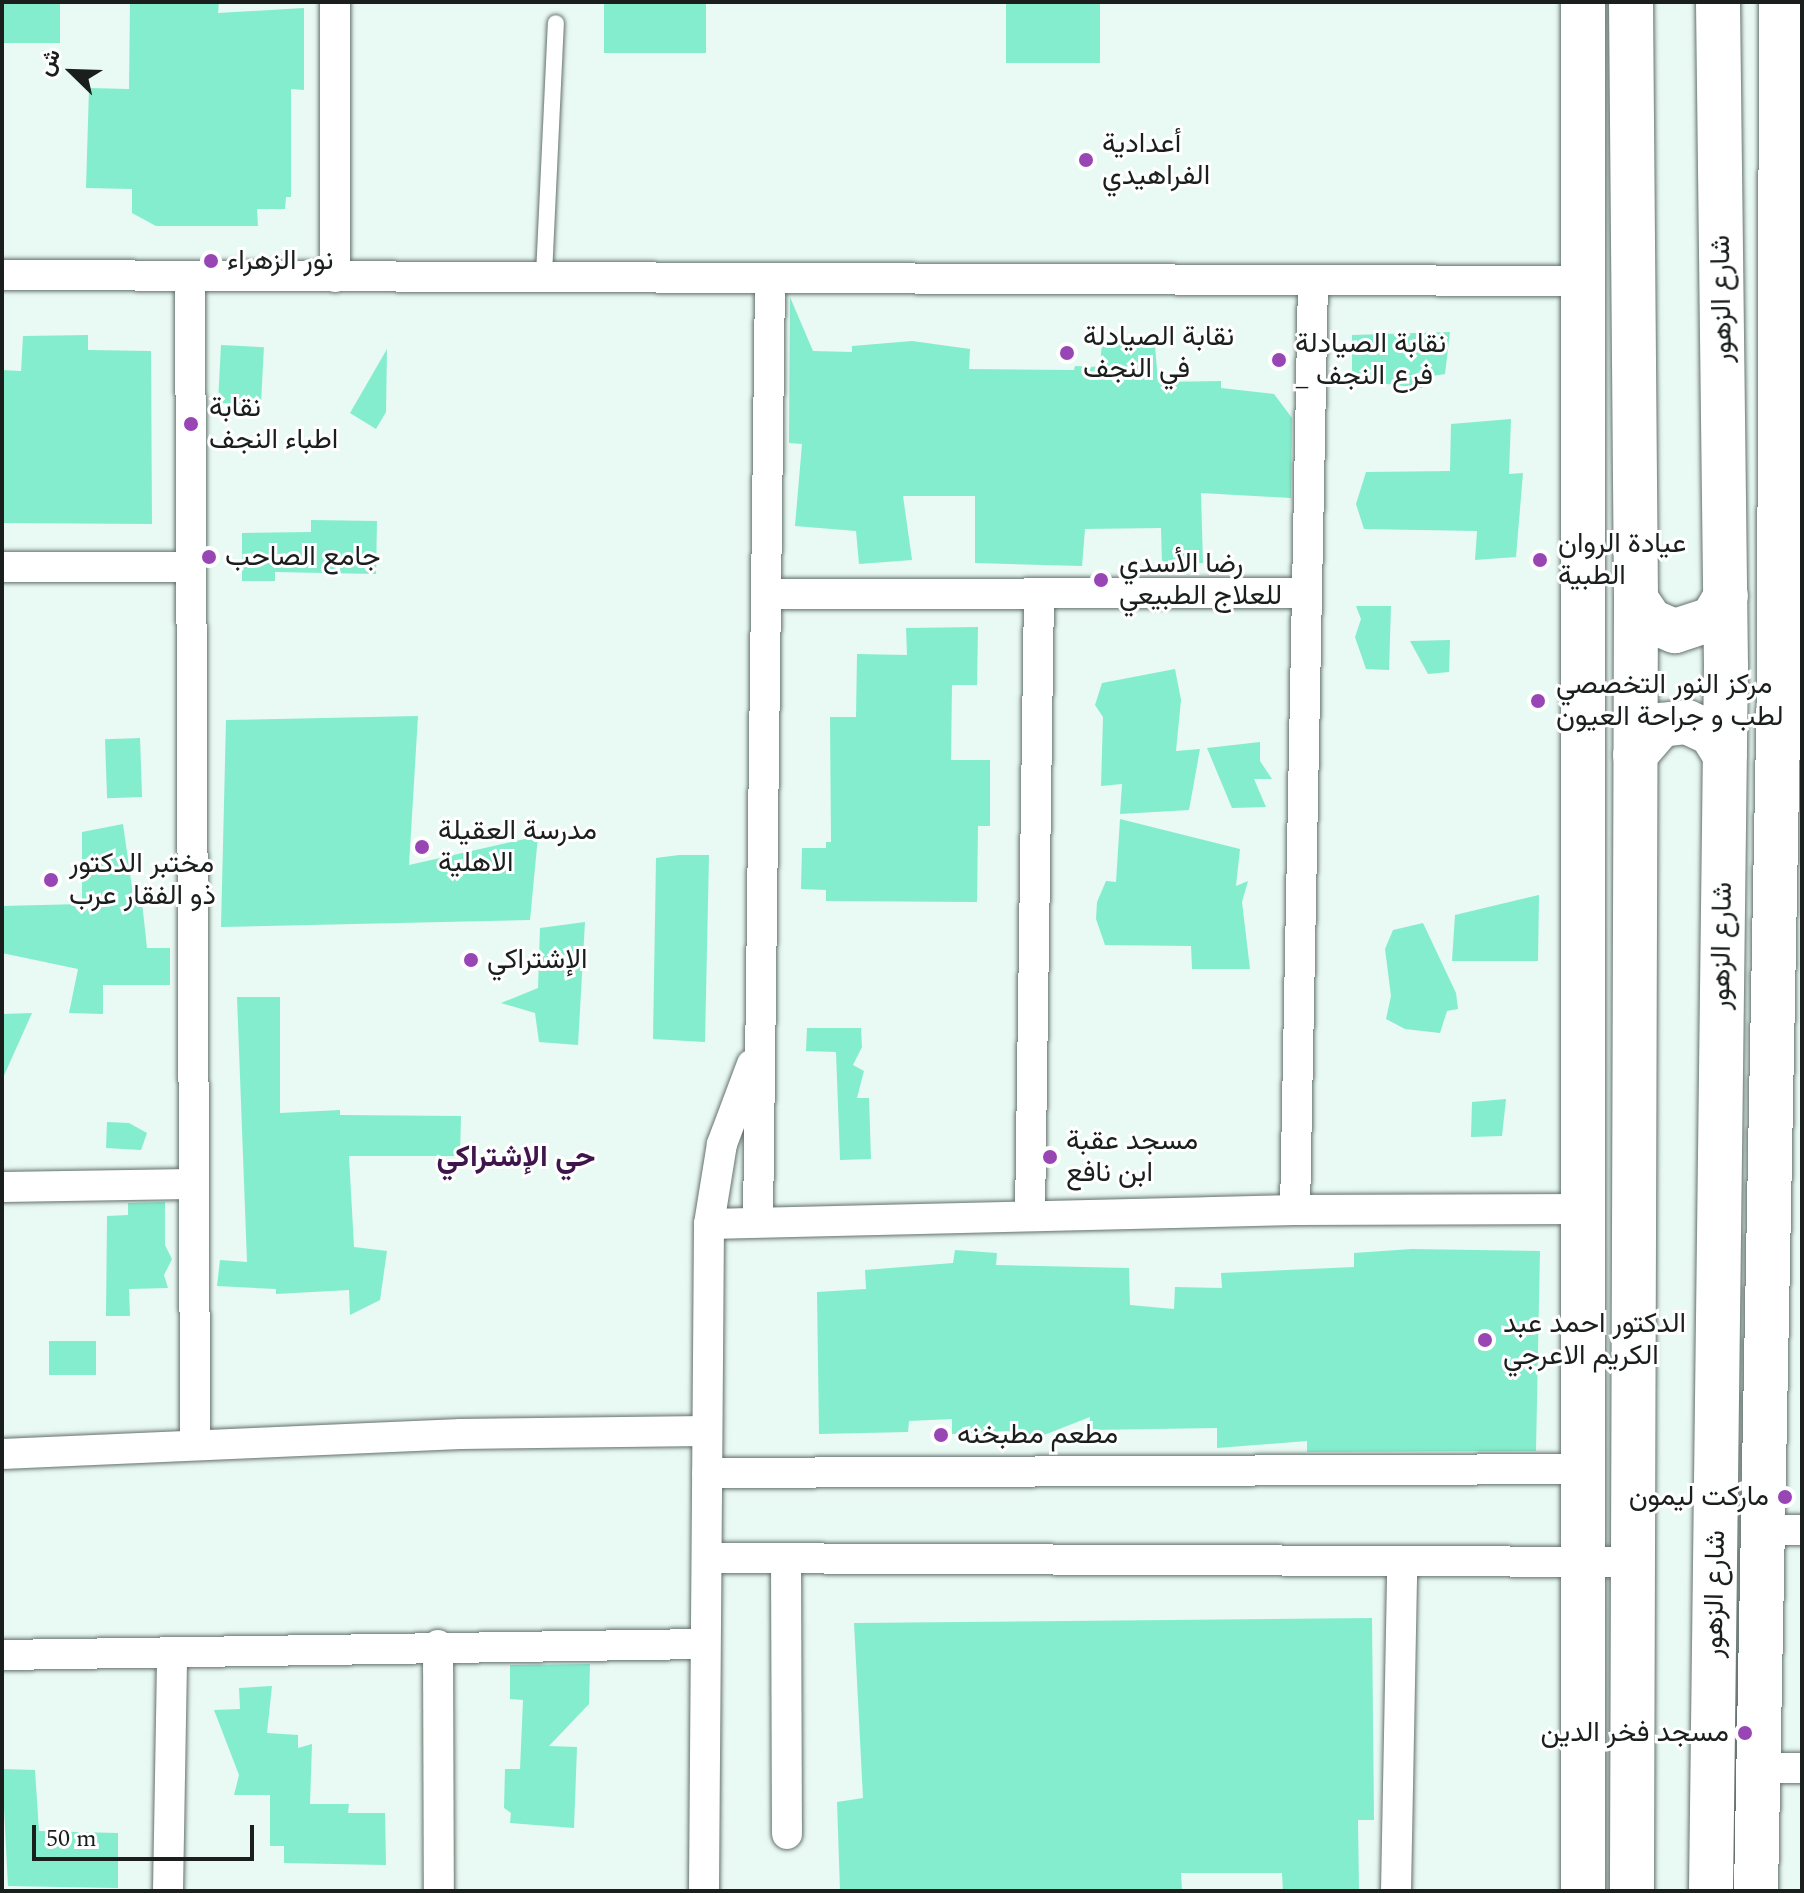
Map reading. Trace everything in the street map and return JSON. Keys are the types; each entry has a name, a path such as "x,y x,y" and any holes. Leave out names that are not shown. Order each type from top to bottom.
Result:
{"main road":[{"path":"1583,2 1586,1209 1582,1564 1583,1891"},
{"path":"1631,2 1636,599 1632,1891"},
{"name":"شارع الزهور","path":"1711,1891 1726,596 1718,2"},
{"path":"1756,1891 1781,1768 1762,1655 1784,1530 1769,1154 1789,908 1792,484 1783,356 1793,243 1783,143 1781,2"},
{"path":"1720,144 1783,143"},
{"path":"1723,357 1783,356"},
{"path":"1636,599 1651,621 1675,631 1712,619 1726,596"},
{"path":"1635,755 1661,725 1687,722 1711,733 1725,755"},
{"path":"1719,1155 1769,1154"},
{"path":"1714,1656 1762,1655"}],"street":[{"path":"335,2 335,277"},
{"path":"2,275 1585,281"},
{"path":"190,277 188,567 195,1444"},
{"path":"758,1222 770,278"},
{"path":"1295,1210 1313,282"},
{"path":"2,567 188,567"},
{"path":"767,594 1307,593"},
{"path":"1030,1215 1039,595"},
{"path":"704,1891 709,1224 722,1144 760,1042"},
{"path":"2,1187 191,1184"},
{"path":"709,1224 1295,1210 1586,1209"},
{"path":"2,1454 195,1444 706,1431"},
{"path":"707,1473 1583,1469"},
{"path":"707,1558 1402,1564 1631,1562"},
{"path":"786,1558 787,1834"},
{"path":"1396,1891 1402,1564"},
{"path":"2,1655 172,1655 438,1645 704,1644"},
{"path":"438,1645 439,1891"},
{"path":"168,1891 172,1655"}],"lane":[{"path":"544,275 556,23"}],"building":[{"path":"2,2 60,2 60,43 2,43"},
{"path":"130,2 219,2 218,13 304,8 304,90 291,89 291,197 286,197 285,209 257,209 258,226 156,226 132,213 132,189 86,188 89,88 129,89"},
{"path":"604,2 706,2 706,53 604,53"},
{"path":"1006,2 1100,2 1100,63 1006,63"},
{"path":"790,297 813,351 852,352 852,346 912,341 970,349 969,369 1074,370 1075,366 1100,367 1102,341 1155,345 1158,382 1221,381 1221,388 1274,394 1292,418 1291,498 1201,493 1203,563 1162,564 1161,528 1085,529 1082,566 975,563 975,496 903,496 912,560 859,564 856,531 795,526 802,444 789,443"},
{"path":"1450,332 1445,374 1426,377 1422,388 1352,380 1352,335"},
{"path":"88,335 88,350 151,351 152,524 2,523 2,370 21,371 23,336"},
{"path":"221,345 264,347 261,405 218,403"},
{"path":"387,349 386,412 376,429 350,413"},
{"path":"1511,419 1509,474 1523,473 1516,557 1475,560 1477,531 1364,529 1356,504 1366,472 1450,471 1451,424"},
{"path":"311,520 377,521 376,574 275,572 275,581 242,581 242,533 311,532"},
{"path":"1356,606 1391,606 1389,670 1366,669 1355,637 1361,619"},
{"path":"978,627 977,685 952,685 951,760 990,760 990,826 978,826 977,902 826,901 826,890 801,889 802,848 826,848 826,842 831,842 830,717 856,717 857,654 907,655 906,628"},
{"path":"1450,640 1449,672 1428,674 1410,641"},
{"path":"1175,669 1181,700 1176,751 1200,749 1189,810 1120,814 1122,784 1101,786 1103,717 1095,705 1102,683"},
{"path":"418,716 409,865 538,836 530,920 221,927 226,720"},
{"path":"140,738 142,797 107,798 105,739"},
{"path":"1260,742 1260,761 1272,779 1254,779 1266,807 1232,808 1207,748"},
{"path":"1120,819 1240,849 1236,886 1248,881 1242,902 1250,969 1192,969 1191,946 1105,945 1096,919 1097,902 1106,881 1116,882"},
{"path":"123,824 134,902 142,902 147,948 170,948 170,985 103,985 103,1014 69,1013 78,969 2,953 2,906 82,904 82,832"},
{"path":"709,855 705,1042 653,1039 656,858"},
{"path":"1539,895 1538,961 1452,961 1455,915"},
{"path":"585,922 578,1045 539,1042 535,1013 501,1003 538,988 540,928"},
{"path":"1423,923 1456,993 1458,1009 1447,1011 1440,1033 1405,1029 1386,1019 1391,996 1385,949 1393,930"},
{"path":"237,997 280,997 280,1113 340,1110 340,1115 461,1116 460,1156 349,1156 354,1247 387,1251 380,1300 350,1315 349,1290 276,1294 276,1289 217,1286 220,1260 247,1262"},
{"path":"32,1013 2,1080 2,1014"},
{"path":"807,1028 861,1028 862,1047 853,1065 864,1071 857,1098 869,1098 871,1159 840,1160 836,1052 806,1051"},
{"path":"1506,1099 1502,1136 1471,1137 1472,1102"},
{"path":"107,1122 129,1123 147,1133 141,1150 106,1148"},
{"path":"165,1202 165,1245 172,1259 164,1275 168,1288 129,1289 130,1316 106,1316 107,1216 128,1215 128,1203"},
{"path":"1412,1249 1540,1251 1536,1451 1307,1452 1307,1441 1217,1448 1217,1428 1090,1430 1090,1417 1026,1442 1007,1431 952,1434 952,1419 909,1421 908,1432 819,1434 817,1292 866,1289 865,1270 953,1263 955,1250 997,1253 996,1265 1129,1268 1130,1305 1174,1309 1175,1287 1222,1288 1221,1273 1354,1267 1354,1253"},
{"path":"49,1341 96,1341 96,1375 49,1375"},
{"path":"1372,1618 1374,1820 1358,1820 1359,1890 1283,1891 1282,1873 1181,1873 1182,1891 840,1891 837,1802 863,1798 854,1623"},
{"path":"590,1664 589,1704 549,1746 577,1747 574,1828 510,1823 511,1813 504,1808 505,1769 520,1769 523,1700 510,1699 510,1665"},
{"path":"272,1686 267,1733 298,1735 298,1748 312,1744 310,1804 349,1804 348,1813 385,1813 386,1865 284,1863 284,1846 270,1846 270,1795 234,1795 239,1775 214,1710 240,1709 239,1688"},
{"path":"2,1769 35,1770 39,1831 118,1833 118,1888 8,1886"}],"place":[{"name":"أعدادية الفراهيدي","path":"1086,160"},
{"name":"نور الزهراء","path":"211,261"},
{"name":"نقابة الصيادلة في النجف","path":"1067,353"},
{"name":"نقابة الصيادلة _ فرع النجف","path":"1279,360"},
{"name":"نقابة اطباء النجف","path":"191,424"},
{"name":"جامع الصاحب","path":"209,557"},
{"name":"عيادة الروان الطبية","path":"1540,560"},
{"name":"رضا الأسدي للعلاج الطبيعي","path":"1101,580"},
{"name":"مركز النور التخصصي لطب و جراحة العيون","path":"1538,701"},
{"name":"مدرسة العقيلة الاهلية","path":"422,847"},
{"name":"مختبر الدكتور ذو الفقار عرب","path":"51,880"},
{"name":"الإشتراكي","path":"471,960"},
{"name":"مسجد عقبة ابن نافع","path":"1050,1157"},
{"name":"الدكتور احمد عبد الكريم الاعرجي","path":"1485,1340"},
{"name":"مطعم مطبخنه","path":"941,1435"},
{"name":"ماركت ليمون","path":"1785,1497"},
{"name":"مسجد فخر الدين","path":"1745,1733"}],"district":[{"name":"حي الإشتراكي","path":"516,1157"}]}
